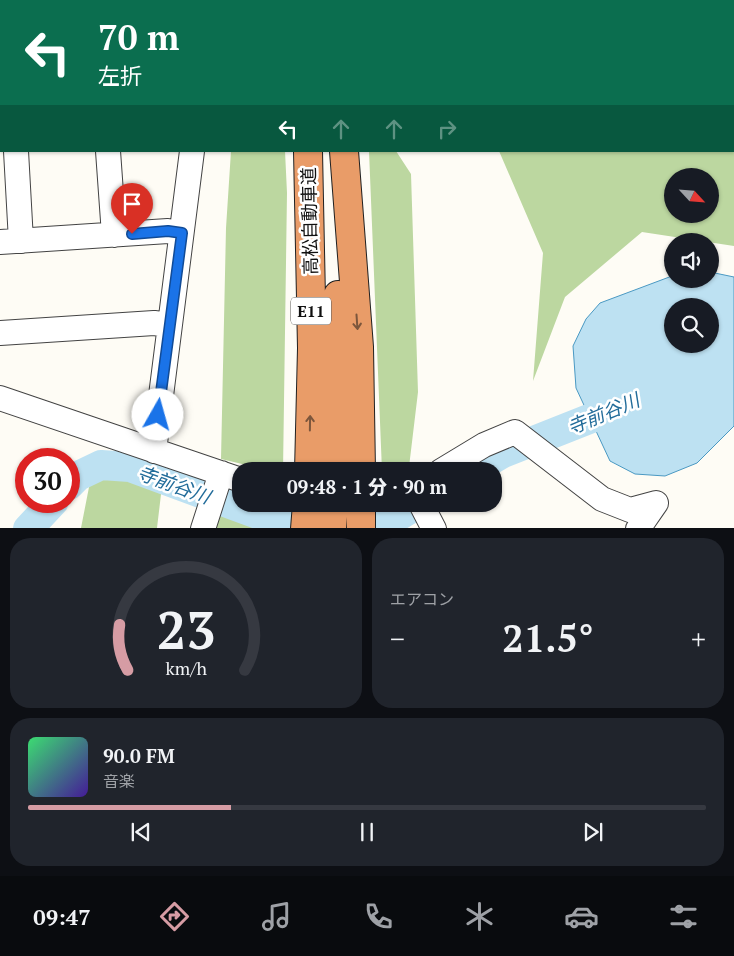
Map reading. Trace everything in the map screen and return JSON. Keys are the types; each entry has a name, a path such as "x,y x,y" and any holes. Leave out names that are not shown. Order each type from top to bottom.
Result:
{"highway":[{"name":"高松自動車道","path":"308,152 312,348 309,462"},
{"name":"高松自動車道","path":"335,462 338,348 338,152"},
{"path":"344,152 359,347 361,462"},
{"path":"305,528 306,512"},
{"path":"332,528 333,512"},
{"path":"361,512 361,528"}],"street":[{"path":"16,152 11,241 168,231 182,233"},
{"path":"108,152 114,235"},
{"path":"154,451 192,152"},
{"path":"0,333 154,323 170,325"},
{"path":"0,398 154,451 222,486 203,528"},
{"path":"455,462 484,445 514,432 602,499 630,510 656,503 638,528"},
{"path":"425,512 434,528"}],"green space":[{"path":"231,152 285,152 287,193 283,462 234,462 221,459 226,228"},
{"path":"369,152 397,152 411,174 418,392 410,462 382,462"},
{"path":"499,152 734,152 734,246 719,244 719,233 664,233 664,235 642,232 565,297 533,381 543,253"},
{"path":"110,471 162,486 157,528 81,528 91,477"},
{"path":"221,514 283,528 215,528"}],"water":[{"path":"719,274 734,277 734,426 697,463 665,476 635,474 610,461 576,388 573,346 586,319 600,303 664,279 664,288 719,288"}],"waterway":[{"name":"寺前谷川","path":"488,462 503,453 627,404"},
{"name":"寺前谷川","path":"80,475 101,465 130,467 282,523"},
{"name":"寺前谷川","path":"379,528 405,512"},
{"name":"寺前谷川","path":"29,528 43,513"}],"route":[{"path":"132,234 168,231 182,233 158,415"}]}
